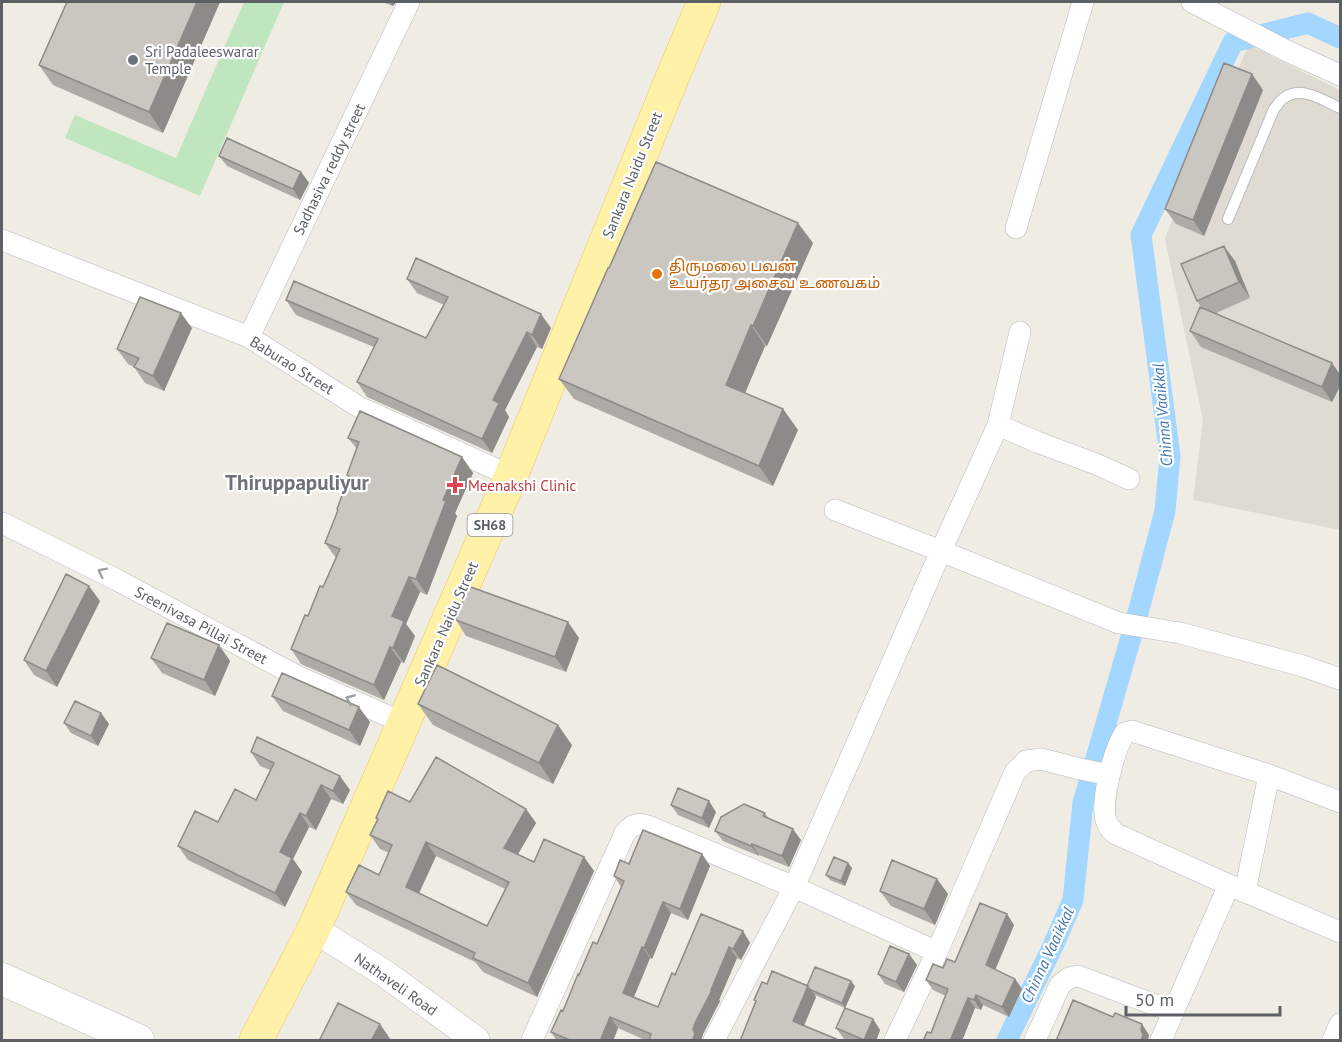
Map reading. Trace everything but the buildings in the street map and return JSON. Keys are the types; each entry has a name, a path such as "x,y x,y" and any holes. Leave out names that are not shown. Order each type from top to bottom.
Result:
{"main road":[{"name":"Sankara Naidu Street","path":"256,1041 314,929 511,476 704,2"},
{"path":"2,980 138,1041"}],"street":[{"name":"Sadhasiva reddy street","path":"249,337 410,2"},
{"path":"1016,228 1083,2"},
{"path":"1192,2 1287,51 1341,75"},
{"name":"Baburao Street","path":"2,240 249,337 359,407 511,476"},
{"path":"714,1041 794,887 998,425 1020,332"},
{"path":"998,425 1088,460 1129,479"},
{"path":"835,510 1119,623 1180,633 1303,666 1341,679"},
{"name":"Sreenivasa Pillai Street","path":"2,523 117,580 297,676 404,723"},
{"path":"1341,802 1269,775 1132,731 1125,733 1104,774 1106,821 1116,834 1341,932"},
{"path":"895,1041 938,952 1016,772 1026,761 1041,759 1104,774"},
{"path":"1161,1041 1237,888 1269,775"},
{"path":"532,1041 625,832 631,825 648,826 794,887 938,952"},
{"name":"Nathaveli Road","path":"314,929 384,973 476,1041"},
{"path":"1035,1041 1060,985 1068,978 1078,976 1174,1012"},
{"path":"1333,1041 1341,1024"}],"lane":[{"path":"1228,219 1274,109 1284,97 1295,93 1309,94 1341,108"}],"shaded area":[{"path":"1249,45 1340,90 1340,530 1193,500 1203,420 1165,239 1186,181"}],"green space":[{"path":"244,2 284,2 200,196 65,138 75,115 176,158"}],"waterway":[{"name":"Chinna Vaaikkal","path":"1007,1040 1073,900 1083,803 1165,511 1170,456 1141,235 1233,42 1308,23 1340,38"}],"place":[{"name":"Sri Padaleeswarar Temple","path":"133,60"},
{"name":"திருமலை பவன் உயர்தர அசைவ உணவகம்","path":"657,274"},
{"name":"Meenakshi Clinic","path":"455,485"}],"district":[{"name":"Thiruppapuliyur","path":"297,482"}]}
